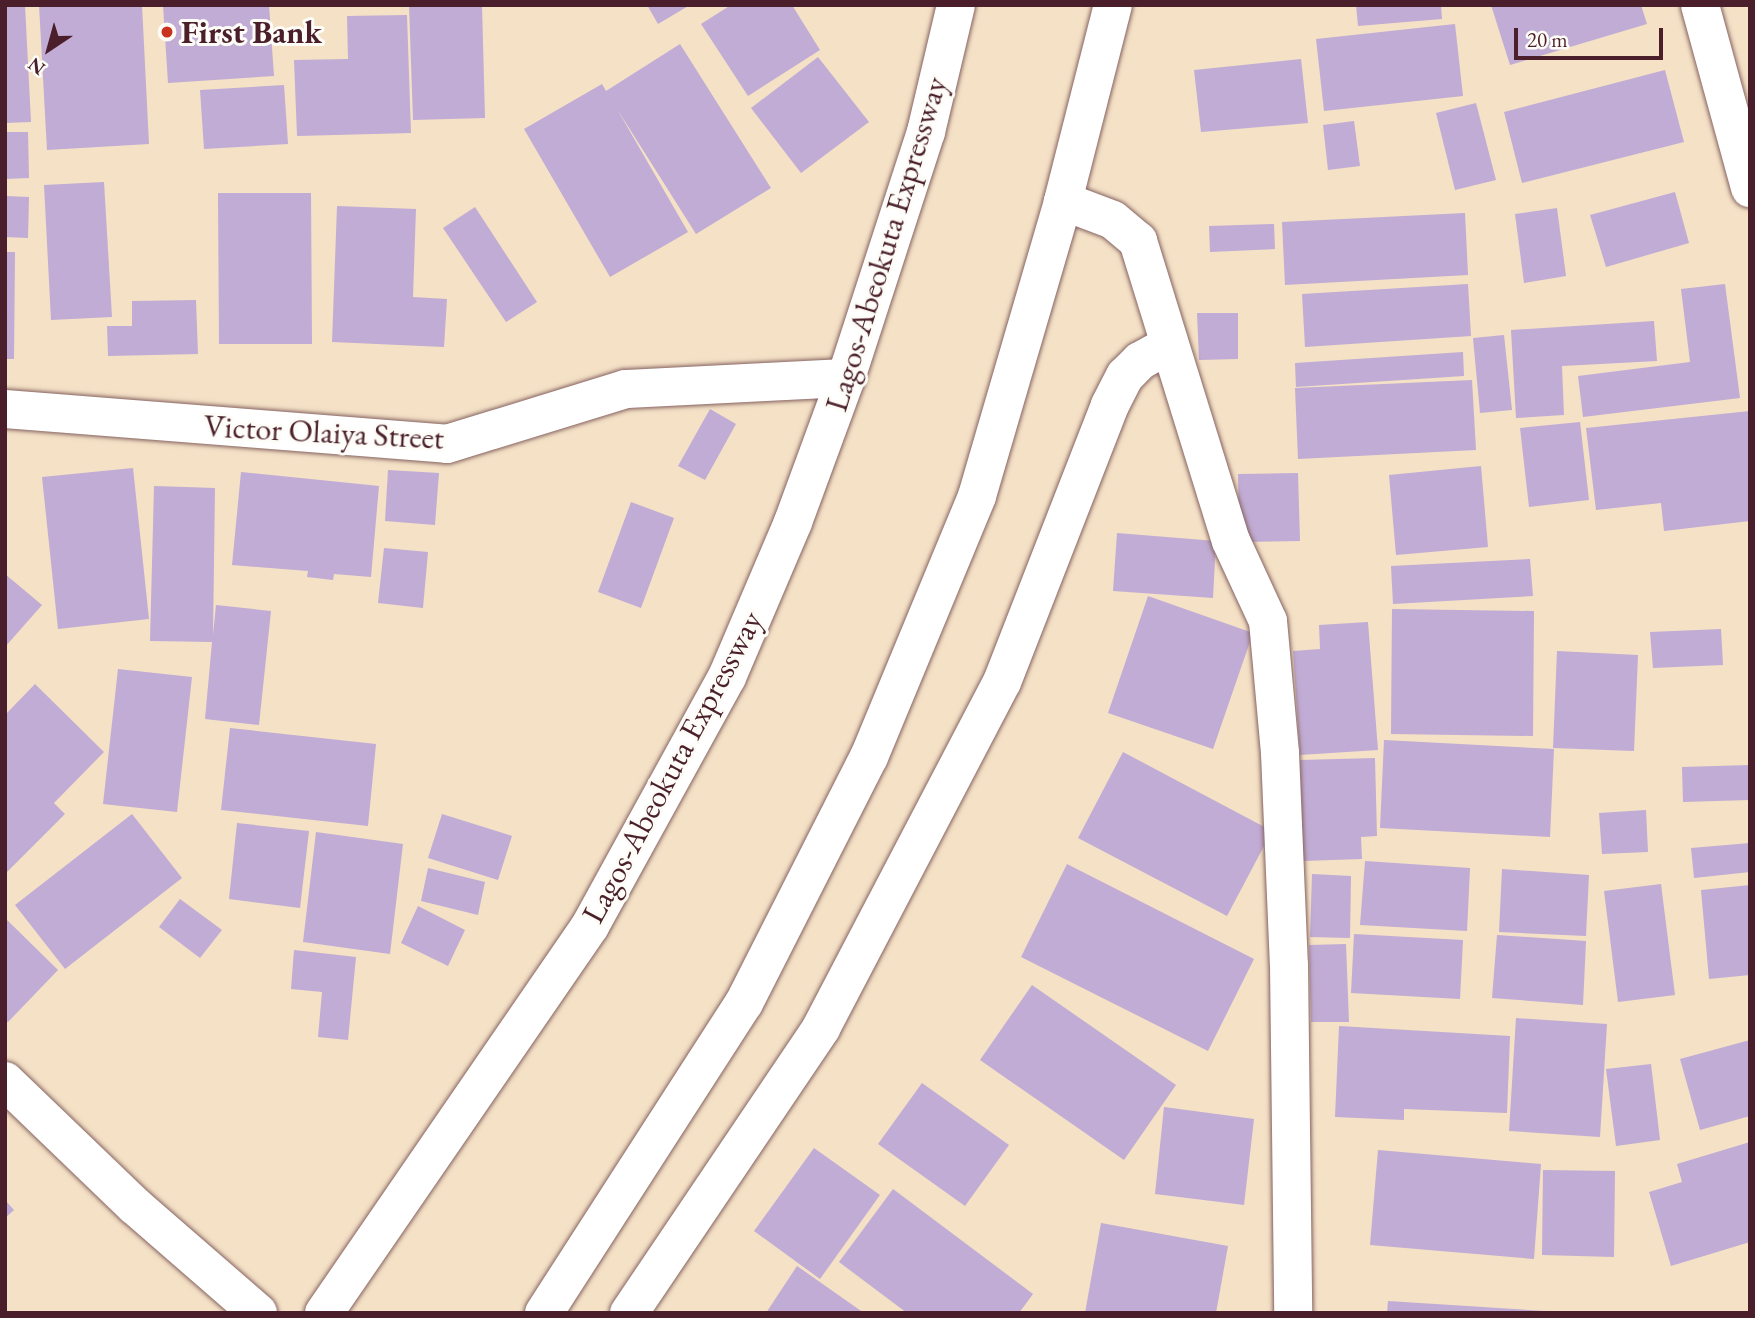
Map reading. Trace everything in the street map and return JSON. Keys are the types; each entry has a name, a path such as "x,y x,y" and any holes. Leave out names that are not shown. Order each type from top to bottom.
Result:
{"main road":[{"name":"Lagos-Abeokuta Expressway","path":"324,1313 590,926 727,677 793,522 846,378 926,132 956,5"},
{"path":"544,1313 744,1003 869,757 977,496 1063,201 1113,5"},
{"path":"1700,5 1750,188"},
{"path":"1063,201 1113,220 1138,241 1231,541 1268,621 1280,753 1289,965 1293,1313"},
{"path":"629,1313 821,1028 1002,682 1115,396 1140,361 1169,345"},
{"name":"Victor Olaiya Street","path":"5,409 447,444 626,389 846,378"},
{"path":"5,1081 135,1206 258,1313"}],"building":[{"path":"5,5 25,5 31,122 5,123"},
{"path":"39,5 142,5 149,144 47,150"},
{"path":"163,5 269,5 274,76 168,83"},
{"path":"409,5 482,5 485,118 413,120"},
{"path":"647,5 690,5 658,24"},
{"path":"731,5 792,5 820,50 748,96 701,24"},
{"path":"1356,5 1441,5 1442,19 1358,26"},
{"path":"1491,5 1641,5 1647,24 1510,65"},
{"path":"407,15 411,133 297,136 294,60 348,59 347,16"},
{"path":"1455,24 1463,96 1324,111 1316,39"},
{"path":"680,44 771,188 696,234 617,109 688,232 610,277 524,129 602,84 606,91"},
{"path":"818,57 869,122 801,173 751,108"},
{"path":"1301,59 1308,123 1201,132 1194,70"},
{"path":"1665,70 1684,142 1522,183 1504,112"},
{"path":"284,85 288,144 204,149 200,90"},
{"path":"1476,103 1496,180 1455,190 1436,113"},
{"path":"1354,121 1360,166 1328,170 1323,125"},
{"path":"5,132 28,132 29,178 5,179"},
{"path":"104,182 112,317 51,320 44,185"},
{"path":"1675,192 1689,243 1606,267 1590,215"},
{"path":"218,193 311,193 312,344 219,344"},
{"path":"5,196 29,197 28,238 5,237"},
{"path":"337,206 416,209 413,297 447,299 444,347 332,342"},
{"path":"475,207 537,302 506,322 443,228"},
{"path":"1557,208 1566,276 1524,283 1515,214"},
{"path":"1465,213 1468,275 1285,285 1282,222"},
{"path":"1274,224 1275,249 1210,252 1209,226"},
{"path":"5,252 15,252 14,359 5,359"},
{"path":"1468,284 1471,336 1305,347 1302,294"},
{"path":"1725,284 1740,398 1583,417 1578,376 1690,362 1681,289"},
{"path":"196,300 198,354 108,356 107,326 132,326 132,301"},
{"path":"1197,313 1238,313 1238,359 1199,360"},
{"path":"1654,321 1657,361 1562,366 1564,415 1516,418 1511,330"},
{"path":"1504,335 1512,410 1480,413 1473,338"},
{"path":"1463,352 1464,376 1296,387 1295,363"},
{"path":"1472,380 1476,450 1298,459 1295,388"},
{"path":"710,409 736,424 705,480 678,466"},
{"path":"1750,411 1750,521 1664,531 1661,503 1596,510 1586,428"},
{"path":"1580,422 1589,500 1529,507 1520,428"},
{"path":"1481,466 1488,547 1396,555 1389,475"},
{"path":"133,468 149,619 58,629 42,477"},
{"path":"388,470 439,473 435,525 385,521"},
{"path":"241,472 379,486 371,577 334,574 333,580 307,577 308,571 232,565"},
{"path":"1298,473 1300,541 1239,542 1238,474"},
{"path":"154,486 215,488 213,635 216,605 271,611 259,725 205,719 212,642 150,641"},
{"path":"631,502 674,518 641,608 598,592"},
{"path":"1117,533 1216,541 1213,598 1113,591"},
{"path":"384,548 428,552 423,608 378,603"},
{"path":"1530,559 1533,596 1393,604 1391,566"},
{"path":"5,574 42,605 5,647"},
{"path":"1148,596 1253,633 1213,749 1108,713"},
{"path":"1392,609 1534,611 1533,736 1391,734"},
{"path":"1368,622 1378,750 1300,755 1293,651 1320,649 1319,625"},
{"path":"1721,629 1723,665 1653,668 1650,632"},
{"path":"1557,651 1638,655 1634,751 1553,748"},
{"path":"118,669 192,677 177,812 103,804"},
{"path":"35,684 104,752 54,803 65,814 5,874 5,715"},
{"path":"230,728 376,744 368,826 221,810"},
{"path":"1384,740 1554,749 1550,837 1380,828"},
{"path":"1123,752 1272,831 1227,916 1078,838"},
{"path":"1375,758 1377,836 1361,837 1362,859 1303,861 1300,760"},
{"path":"1750,765 1750,800 1683,802 1682,767"},
{"path":"1646,810 1648,852 1602,854 1599,813"},
{"path":"132,814 182,878 65,969 15,905"},
{"path":"442,814 512,836 498,880 428,858"},
{"path":"237,823 309,831 300,908 229,899"},
{"path":"316,832 403,844 390,954 303,942"},
{"path":"1750,843 1750,872 1694,878 1691,848"},
{"path":"1365,861 1470,868 1467,931 1360,925"},
{"path":"1067,864 1254,959 1208,1051 1021,957"},
{"path":"428,868 485,882 478,915 421,901"},
{"path":"1502,869 1589,875 1586,936 1499,932"},
{"path":"1312,874 1351,876 1350,938 1310,937"},
{"path":"1661,884 1675,995 1618,1002 1604,891"},
{"path":"1750,885 1750,975 1709,979 1701,890"},
{"path":"180,899 222,930 200,958 159,927"},
{"path":"418,906 465,930 448,966 401,943"},
{"path":"5,918 58,970 8,1022 5,1020"},
{"path":"1354,934 1463,940 1460,999 1351,993"},
{"path":"1497,935 1586,941 1583,1005 1492,998"},
{"path":"1346,944 1349,1022 1311,1022 1309,945"},
{"path":"294,950 356,957 348,1040 318,1037 322,992 291,989"},
{"path":"1032,985 1176,1085 1124,1160 980,1060"},
{"path":"1516,1018 1607,1024 1600,1137 1509,1131"},
{"path":"1339,1026 1510,1036 1507,1113 1404,1109 1404,1120 1335,1117"},
{"path":"1750,1040 1750,1116 1700,1130 1680,1059"},
{"path":"1651,1064 1660,1140 1616,1146 1606,1069"},
{"path":"922,1083 1009,1145 965,1206 878,1144"},
{"path":"1164,1107 1254,1119 1244,1205 1155,1194"},
{"path":"1750,1142 1750,1242 1671,1266 1649,1192 1682,1182 1677,1164"},
{"path":"814,1148 880,1195 820,1279 754,1231"},
{"path":"1378,1150 1541,1164 1534,1259 1370,1245"},
{"path":"1543,1170 1615,1171 1614,1257 1542,1255"},
{"path":"893,1189 1033,1294 1019,1313 907,1313 839,1262"},
{"path":"5,1200 14,1210 5,1218"},
{"path":"1101,1223 1228,1246 1216,1313 1085,1313"},
{"path":"797,1266 864,1313 766,1313"},
{"path":"1388,1301 1545,1311 1545,1313 1387,1313"}],"place":[{"name":"First Bank","path":"167,32"}]}
